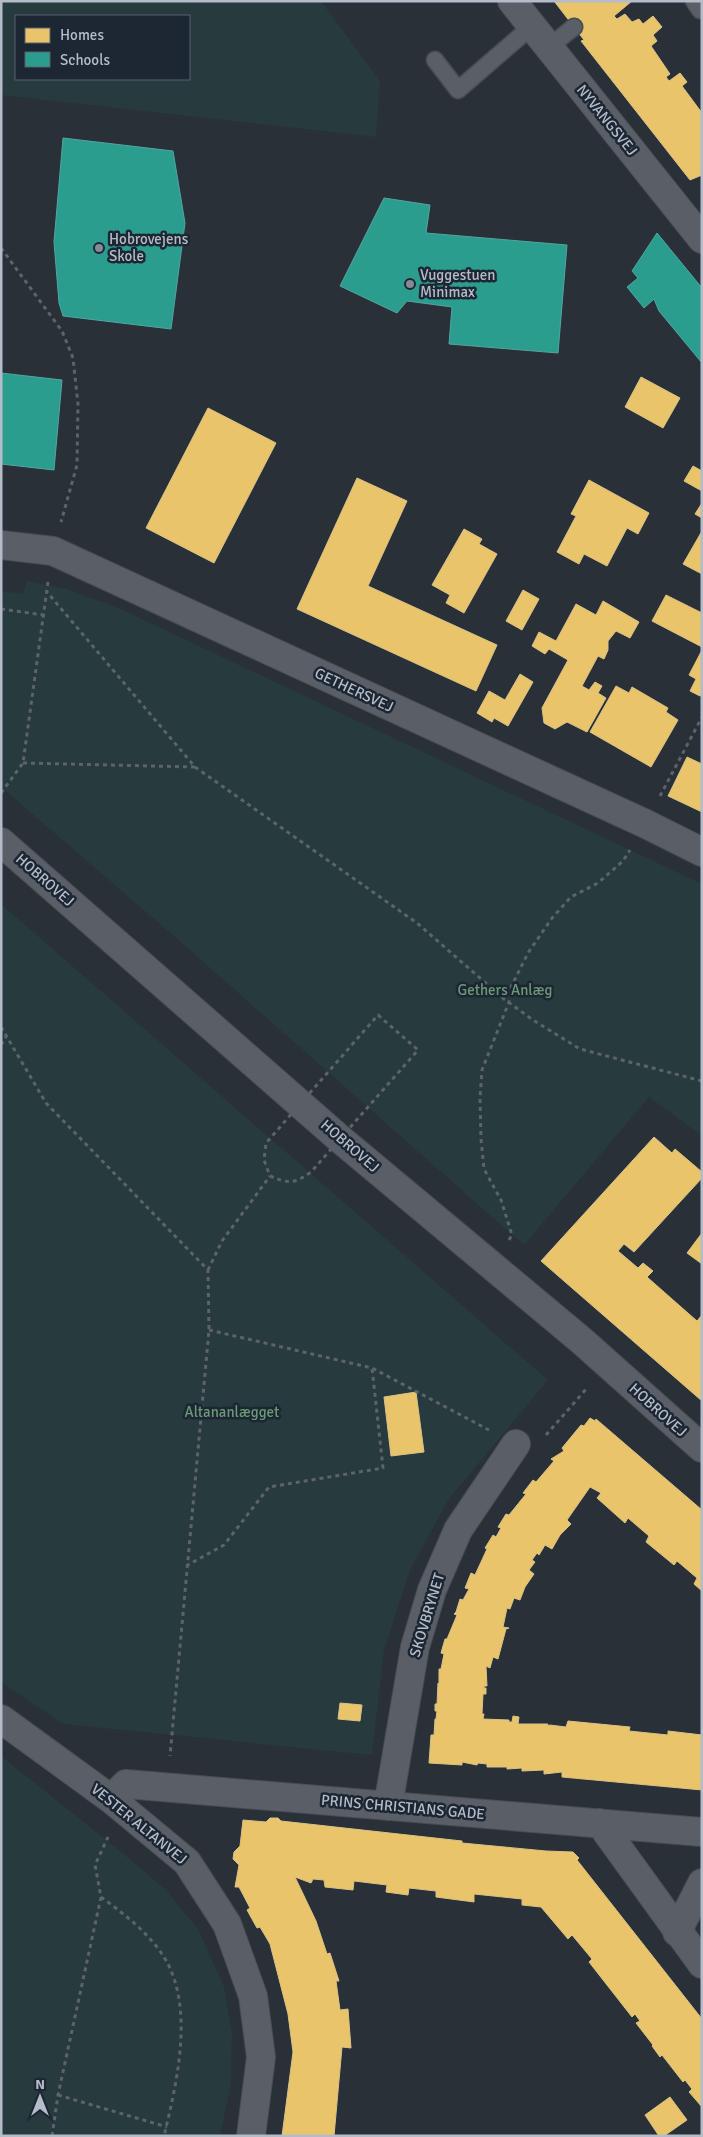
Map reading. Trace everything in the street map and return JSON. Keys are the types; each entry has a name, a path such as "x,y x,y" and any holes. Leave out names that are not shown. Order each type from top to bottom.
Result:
{"street":[{"name":"NYVANGSVEJ","path":"512,1 702,239"},
{"name":"GETHERSVEJ","path":"1,544 53,551 646,824 702,852"},
{"name":"HOBROVEJ","path":"1,842 340,1139 588,1347 702,1448"},
{"name":"SKOVBRYNET","path":"388,1806 415,1647 432,1590 458,1530 516,1444"},
{"name":"VESTER ALTANVEJ","path":"1,1719 111,1798 187,1862 228,1924 253,1996 261,2057 251,2136"},
{"name":"PRINS CHRISTIANS GADE","path":"111,1798 126,1784 702,1832"},
{"path":"600,1824 702,1964"},
{"path":"677,1932 702,1883"}],"lane":[{"path":"434,60 458,90 532,26"},
{"path":"549,48 574,27"}],"path":[{"path":"1,248 62,331 73,358 78,404 77,465 53,551 23,763 1,792"},
{"path":"47,591 196,767 417,923 532,1020 580,1049 702,1081"},
{"path":"1,609 44,615"},
{"path":"491,1265 512,1235 501,1200 484,1169 480,1098 482,1070 509,1002 511,986 528,953 552,918 571,897 598,883 623,860 646,824 702,717"},
{"path":"23,763 196,767"},
{"path":"301,1103 378,1015 418,1050 340,1139"},
{"path":"1,1027 46,1102 208,1270"},
{"path":"1,1045 6,1036"},
{"path":"270,1138 264,1150 264,1160 270,1176 285,1182 297,1181 311,1172"},
{"path":"168,1787 186,1566 209,1330 208,1270 222,1241 270,1176"},
{"path":"209,1330 372,1368 516,1444 537,1446 575,1403"},
{"path":"186,1566 224,1545 269,1487 383,1468 372,1368"},
{"path":"52,2136 58,2096 100,1897 95,1865 107,1839"},
{"path":"100,1897 136,1923 164,1956 176,1982 180,2012 177,2080 164,2136"},
{"path":"58,2096 167,2126"}],"green space":[{"path":"1,1 321,1 380,81 376,137 1,95"},
{"name":"Gethers Anlæg","path":"27,581 67,589 123,610 702,884 702,1136 649,1097 524,1245 174,936 1,787 1,591 23,594"},
{"name":"Altananlægget","path":"1,904 548,1380 448,1500 410,1570 384,1650 372,1755 63,1724 1,1682"},
{"path":"1,1756 166,1890 198,1929 224,1987 232,2033 231,2083 220,2136 1,2136"}],"building: Homes":[{"path":"554,1 632,1 614,16 617,19 625,14 632,22 639,19 643,24 653,16 662,27 653,35 657,41 651,46 670,74 666,77 669,81 680,73 687,82 682,86 702,113 702,175 690,180 581,41 584,40"},
{"path":"641,377 680,398 663,428 625,407"},
{"path":"208,408 276,443 214,563 146,528"},
{"path":"693,466 702,471 702,491 684,481"},
{"path":"357,478 407,501 368,586 497,645 476,691 297,609"},
{"path":"589,480 649,513 638,534 627,528 607,566 584,554 579,564 557,552 576,516 571,514"},
{"path":"702,503 702,518 695,514"},
{"path":"464,529 482,539 479,544 497,554 464,613 446,603 450,595 432,585"},
{"path":"702,531 702,574 683,564"},
{"path":"523,590 539,599 522,630 506,621"},
{"path":"666,595 702,613 702,647 652,621"},
{"path":"603,601 639,622 630,638 616,631 608,641 608,650 604,659 598,656 582,686 589,690 595,682 602,686 598,693 606,698 587,732 567,722 555,729 544,723 542,708 568,660 549,649 545,654 532,646 539,632 556,641 576,604 596,615"},
{"path":"702,650 702,693 700,696 690,691 696,679 689,675"},
{"path":"520,674 533,682 508,726 494,718 492,722 477,713 489,691 505,700"},
{"path":"616,686 629,693 632,687 668,708 666,712 678,720 651,767 590,732"},
{"path":"687,757 702,764 702,812 668,796"},
{"path":"654,1137 672,1153 675,1149 702,1172 702,1178 634,1252 624,1244 618,1251 638,1268 643,1263 653,1271 647,1277 697,1321 702,1315 702,1401 541,1261"},
{"path":"702,1233 702,1264 687,1253"},
{"path":"416,1392 424,1452 391,1456 384,1397"},
{"path":"590,1418 595,1421 596,1419 702,1510 702,1591 694,1584 697,1578 677,1561 674,1565 646,1542 649,1536 628,1518 625,1523 597,1498 601,1493 590,1487 567,1520 571,1524 560,1535 552,1549 545,1545 539,1555 537,1553 532,1560 535,1562 529,1570 534,1574 525,1587 520,1600 514,1598 510,1609 507,1608 503,1627 509,1628 506,1629 498,1659 493,1657 490,1668 486,1666 487,1686 484,1686 486,1694 483,1694 483,1719 509,1720 509,1722 512,1722 513,1716 519,1717 518,1724 548,1724 547,1726 566,1727 568,1721 630,1727 629,1731 668,1735 668,1731 702,1735 702,1790 562,1777 562,1772 544,1774 544,1770 522,1771 522,1768 487,1767 487,1764 478,1763 477,1765 462,1762 462,1765 429,1763 431,1735 434,1735 437,1711 435,1711 435,1704 437,1704 439,1669 441,1669 444,1654 441,1653 445,1639 447,1639 457,1615 454,1614 460,1599 463,1600 469,1589 465,1588 471,1573 475,1575 487,1549 485,1548 493,1535 496,1537 501,1528 498,1527 506,1514 509,1515 526,1494 523,1493 533,1480 536,1482 554,1461 551,1459 564,1451 562,1448 581,1425 584,1426"},
{"path":"340,1703 362,1705 360,1721 338,1719"},
{"path":"270,1818 278,1818 281,1821 462,1841 462,1843 573,1852 579,1858 577,1860 702,2019 702,2107 689,2092 692,2089 685,2080 683,2082 662,2055 660,2057 652,2046 636,2023 640,2021 635,2014 632,2017 589,1962 592,1959 572,1935 568,1939 541,1907 522,1905 522,1899 474,1894 474,1902 436,1897 436,1891 409,1888 408,1895 386,1892 387,1885 354,1881 353,1890 325,1887 324,1880 313,1879 311,1883 295,1877 316,1921 327,1954 330,1953 339,1981 336,1981 340,2010 348,2009 351,2048 342,2047 334,2136 282,2136 293,2052 288,2014 270,1944 260,1927 257,1928 247,1910 250,1908 239,1887 235,1887 239,1865 233,1859 234,1852 240,1846 243,1820 266,1822"},
{"path":"670,2097 687,2120 664,2136 659,2136 645,2115"}],"building: Schools":[{"path":"63,138 173,151 185,223 171,329 63,316 59,303 54,242"},
{"path":"384,198 430,205 426,233 567,245 558,353 449,344 452,307 407,301 397,313 340,286"},
{"path":"657,233 702,288 702,363 659,311 654,299 644,308 627,287 638,278 632,271"},
{"path":"1,373 62,380 54,470 1,464"}],"place":[{"name":"Hobrovejens Skole","path":"99,248"},
{"name":"Vuggestuen Minimax","path":"410,284"}]}
